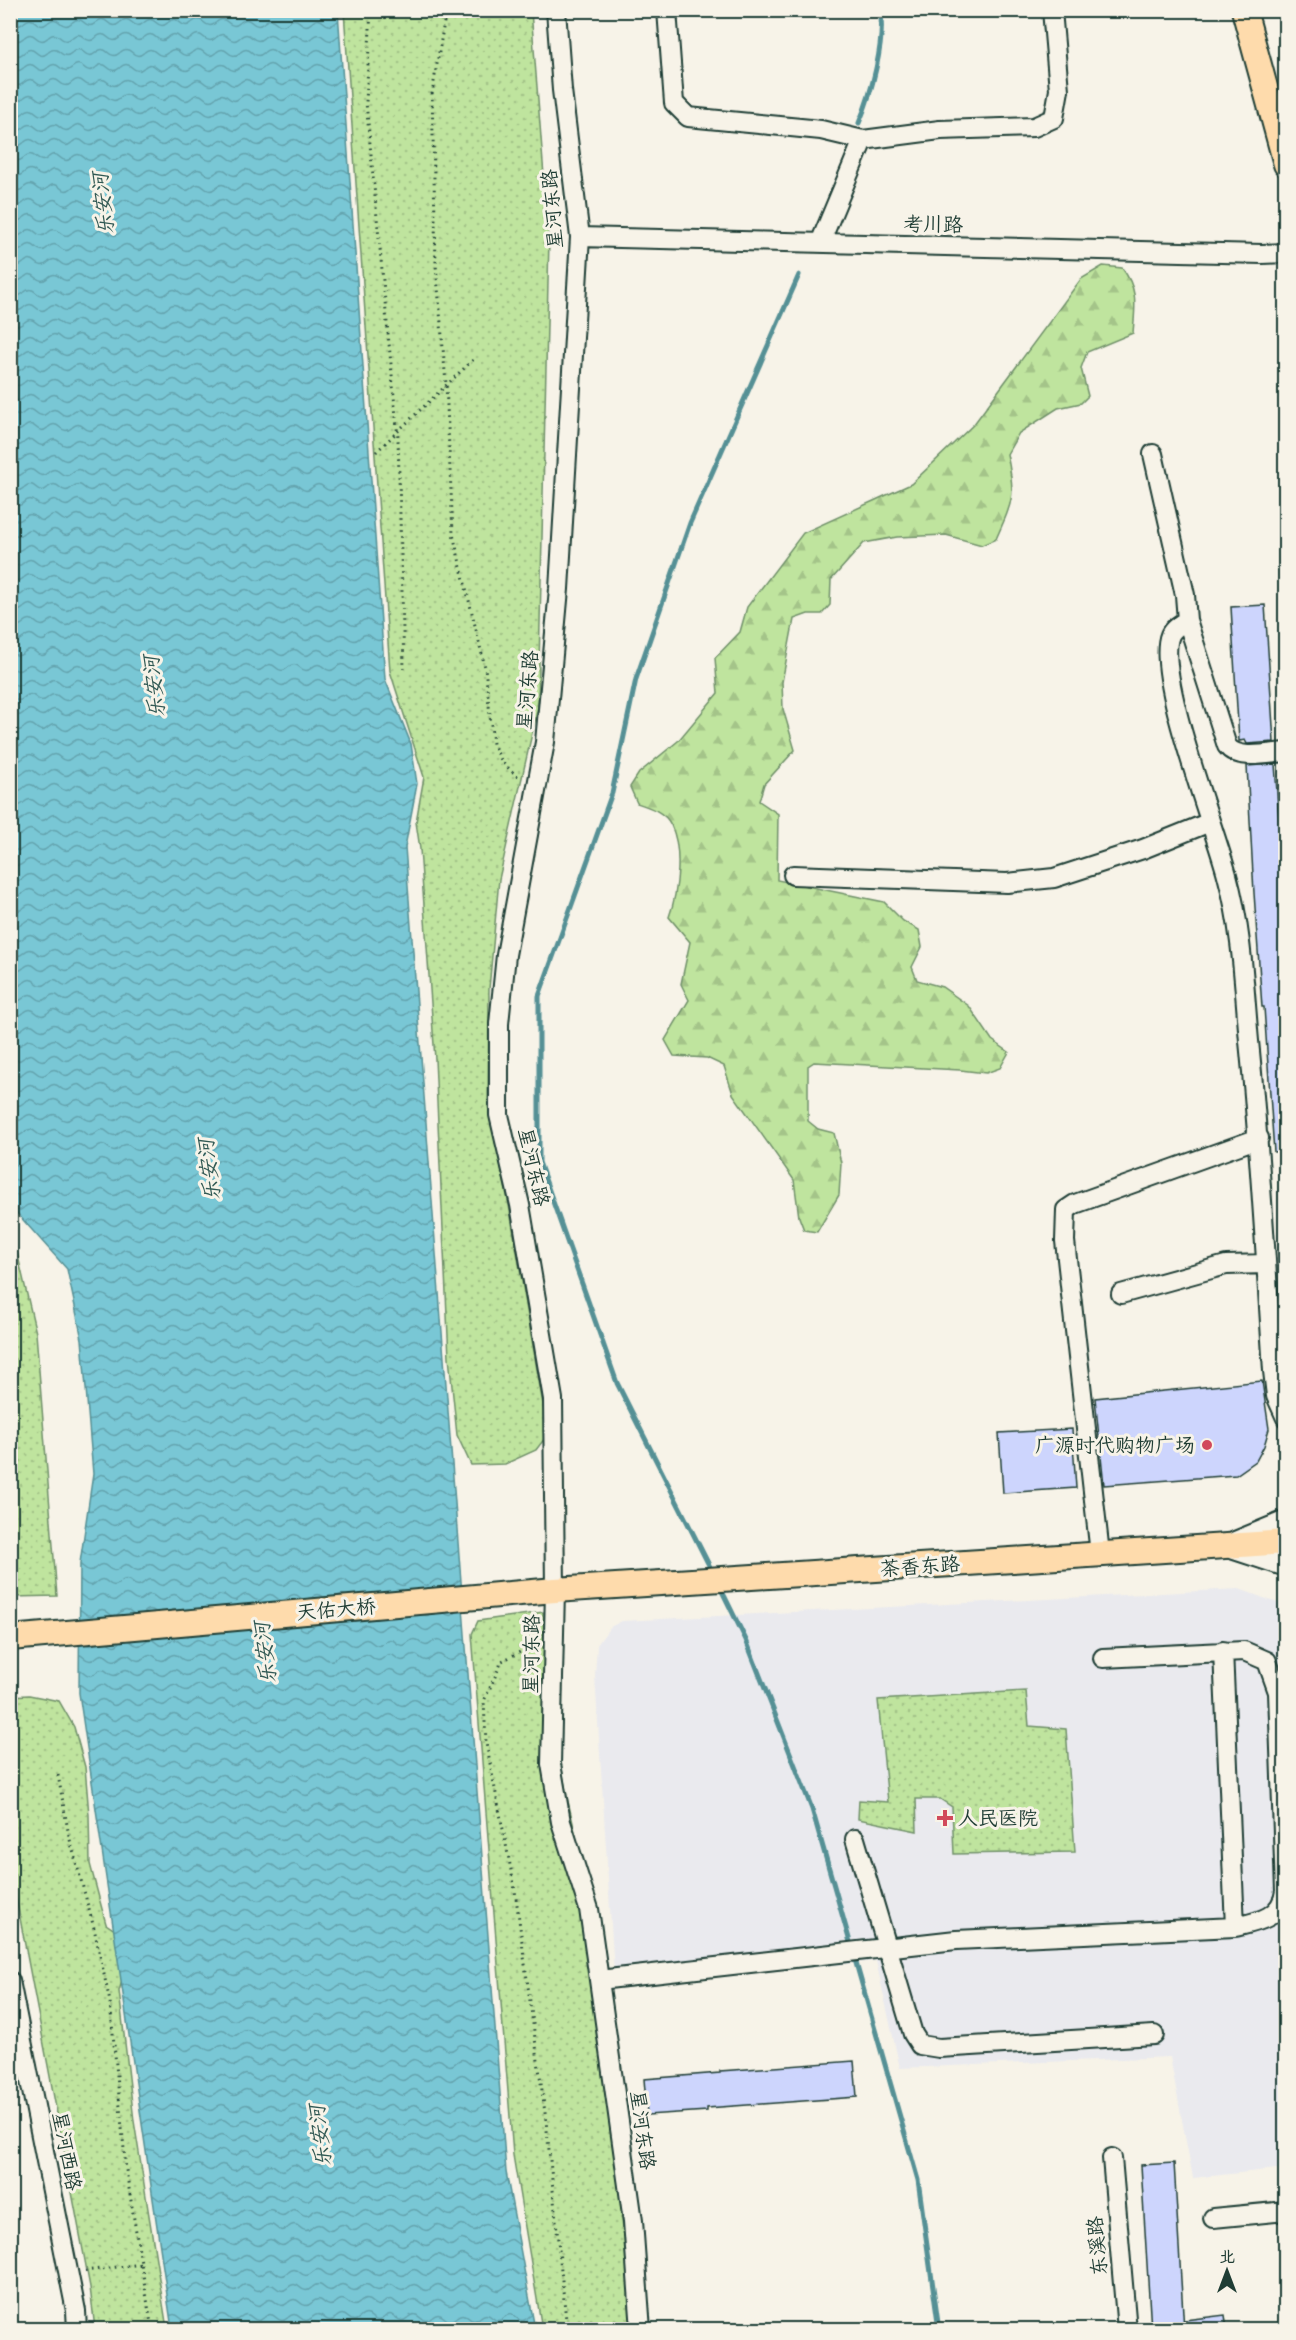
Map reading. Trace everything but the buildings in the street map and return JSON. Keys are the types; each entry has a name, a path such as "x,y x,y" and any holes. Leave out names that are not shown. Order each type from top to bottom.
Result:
{"main road":[{"path":"1244,10 1286,164"},
{"name":"茶香东路","path":"555,1590 1286,1542"},
{"name":"天佑大桥","path":"10,1638 555,1590"}],"street":[{"name":"星河东路","path":"556,10 562,90 580,237 559,589 545,742 506,955 499,1024 499,1115 520,1205 553,1399 555,1590 551,1764 561,1822 589,1909 633,2222 641,2330"},
{"path":"667,10 674,103 688,117 821,130 863,140 940,130 1034,127 1054,118 1059,90 1052,10"},
{"path":"820,243 863,140"},
{"name":"考川路","path":"580,237 1286,253"},
{"path":"1153,454 1185,595 1187,620 1221,732 1231,751 1239,754 1286,752"},
{"path":"1187,620 1171,633 1167,646 1167,664 1174,698 1227,876 1239,937 1259,1138 1276,1396 1286,1418"},
{"path":"793,876 1006,883 1054,878 1143,849 1210,822"},
{"path":"1100,1554 1065,1241 1066,1210 1076,1204 1259,1138"},
{"path":"1121,1294 1226,1265 1266,1264"},
{"path":"1224,1546 1286,1520"},
{"path":"1224,1546 1286,1567"},
{"path":"1223,1651 1235,1927"},
{"path":"599,1980 956,1940 1235,1927 1257,1922 1273,1915 1284,1903 1284,1781 1278,1692 1267,1661 1244,1651 1102,1658"},
{"path":"855,1839 913,2034 920,2045 939,2048 1154,2035"},
{"name":"星河西路","path":"10,1981 76,2311 77,2330"},
{"name":"东溪路","path":"1112,2158 1127,2330"},
{"path":"1213,2218 1286,2211"}],"path":[{"path":"371,10 366,102 397,430 404,669"},
{"path":"446,10 432,94 436,264 447,384 453,534 486,667 493,744 502,762 536,791"},
{"path":"376,452 476,357"},
{"path":"554,1649 526,1649 502,1661 484,1701 486,1743 515,1890 546,2120 567,2330"},
{"path":"58,1775 69,1836 94,1928 110,2002 126,2170 152,2330"},
{"path":"68,2273 142,2264"}],"shaded area":[{"name":"人民医院","path":"1239,1589 1286,1606 1285,2168 1193,2178 1170,2057 900,2068 876,1961 615,1987 595,1676 597,1645 610,1627 622,1621"}],"green space":[{"path":"344,11 531,11 549,239 538,707 499,879 489,989 488,1106 509,1205 548,1434 536,1450 505,1464 471,1465 457,1435 449,1357 435,1059 420,849 416,822 424,777 390,671"},
{"path":"1103,266 1122,268 1131,284 1135,299 1133,333 1087,352 1081,368 1088,396 1081,403 1058,408 1019,433 1007,454 1012,489 1011,498 996,539 982,545 946,535 897,537 864,543 831,580 830,605 822,614 808,614 794,619 782,682 783,709 795,750 764,784 759,801 778,814 777,880 884,902 903,921 919,930 922,947 912,967 917,980 942,987 969,1006 992,1040 1009,1052 1000,1068 986,1073 814,1062 808,1066 808,1121 818,1129 834,1133 841,1163 839,1195 817,1232 804,1230 799,1217 794,1180 733,1094 724,1066 707,1058 674,1056 665,1040 689,1000 681,984 690,942 669,917 677,883 677,846 668,820 656,811 637,803 630,787 639,773 678,741 718,693 715,658 740,632 747,607 803,533 911,484 974,424 1081,279"},
{"path":"10,1222 36,1333 57,1596 11,1597"},
{"path":"543,1612 545,1674 567,1797 601,1945 617,2168 633,2329 542,2329 513,2155 472,1634 478,1621"},
{"path":"1026,1691 1029,1726 1066,1729 1075,1852 954,1854 952,1807 940,1799 916,1799 917,1831 858,1819 859,1800 888,1802 878,1700"},
{"path":"29,1695 59,1701 74,1727 85,1767 90,1864 106,1924 125,1937 127,1963 119,1991 134,2121 167,2329 95,2329 90,2287 11,1871 10,1696"}],"water":[{"name":"乐安河","path":"10,11 338,11 385,679 411,744 417,784 405,847 506,2172 535,2329 172,2329 79,1693 80,1563 93,1474 82,1339 67,1269 15,1211 11,1192"}],"waterway":[{"path":"859,123 868,98 879,52 880,10"},
{"path":"713,1573 617,1383 539,1162 539,996 612,793 636,679 690,523 799,275"},
{"path":"720,1587 746,1640 812,1809 918,2180 939,2330"}],"place":[{"name":"广源时代购物广场","path":"1207,1445"},
{"name":"人民医院","path":"945,1818"}]}
